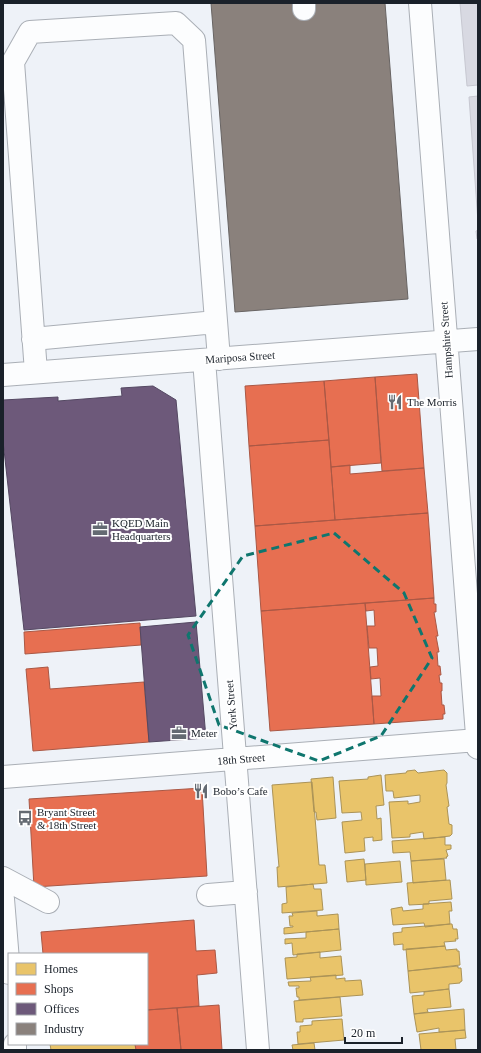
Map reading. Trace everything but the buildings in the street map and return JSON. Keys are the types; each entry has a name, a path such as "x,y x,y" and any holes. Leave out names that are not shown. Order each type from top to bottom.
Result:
{"street":[{"name":"Hampshire Street","path":"420,3 478,743"},
{"name":"York Street","path":"33,339 13,62 30,32 176,23 194,40 216,322 212,359 236,759 258,1050"},
{"path":"36,372 33,339 216,322"},
{"name":"Mariposa Street","path":"3,375 478,339"},
{"name":"18th Street","path":"3,778 236,759 478,743"},
{"path":"3,878 48,902"},
{"path":"208,895 246,892"},
{"path":"3,899 8,961"}],"highlighted area":[{"path":"334,533 404,593 432,658 381,736 319,761 219,725 188,635 243,556"}],"place":[{"name":"The Morris","path":"395,402"},
{"name":"KQED Main Headquarters","path":"100,529"},
{"name":"Meter","path":"179,733"},
{"name":"Bobo’s Cafe","path":"201,791"},
{"name":"Bryant Street & 18th Street","path":"25,818"}]}
